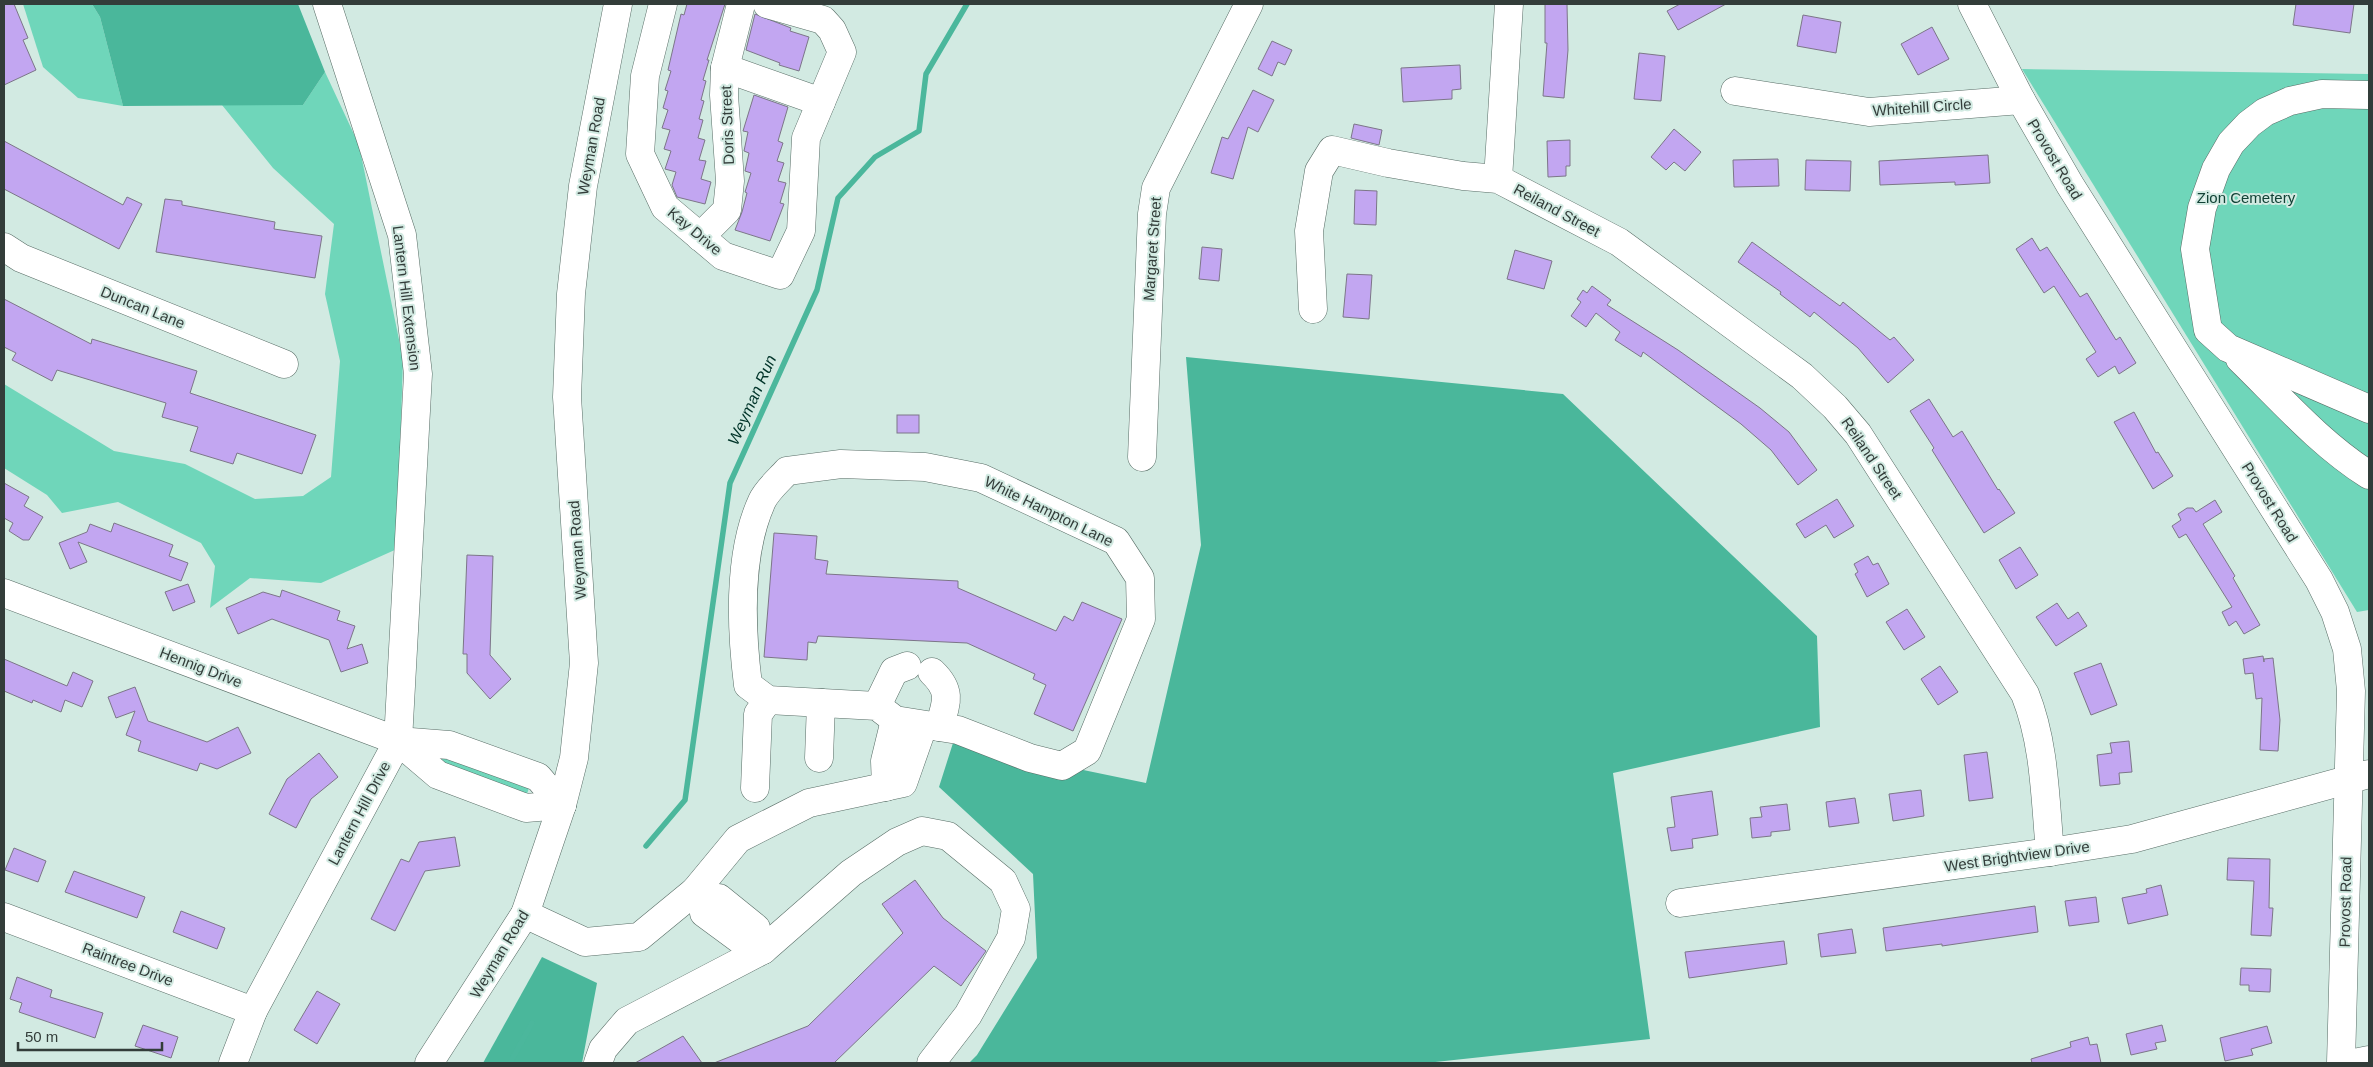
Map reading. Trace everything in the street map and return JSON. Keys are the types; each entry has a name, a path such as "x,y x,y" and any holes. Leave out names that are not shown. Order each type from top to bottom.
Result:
{"street":[{"name":"Lantern Hill Extension","path":"326,4 402,235 418,374 408,542"},
{"name":"Weyman Road","path":"429,1063 525,914 562,805 574,758 584,663 567,397 571,294 583,186 618,4"},
{"name":"Kay Drive","path":"663,4 645,76 640,154 665,207 723,256 780,276 802,231 806,138 842,52 832,30 823,20 767,4"},
{"name":"Doris Street","path":"700,237 727,210 730,181 724,95 726,68 741,4"},
{"name":"Margaret Street","path":"1142,457 1152,214 1156,188 1249,4"},
{"name":"Reiland Street","path":"1498,179 1509,4"},
{"name":"Provost Road","path":"1972,4 2021,100 2070,185 2319,580 2335,612 2347,649 2358,777 2341,1063"},
{"path":"726,68 821,102"},
{"name":"Whitehill Circle","path":"1735,92 1869,112 2021,100"},
{"path":"2369,95 2322,94 2290,101 2265,112 2249,124 2231,143 2216,169 2202,208 2195,249 2218,339 2322,440 2369,475"},
{"name":"Reiland Street","path":"1313,309 1309,231 1319,171 1332,150 1388,163 1463,176 1498,179 1619,242 1651,264 1802,376 1836,407 1858,434 2025,694 2033,714 2040,742 2050,852"},
{"name":"Duncan Lane","path":"4,247 20,258 284,364"},
{"path":"2173,349 2218,339 2369,409"},
{"name":"White Hampton Lane","path":"840,464 925,466 981,478 1116,541 1140,578 1141,619 1087,751 1062,766 1030,758 958,730 931,726 886,713 821,703 768,700 748,685 742,638 748,540 763,499 787,471 840,464"},
{"name":"Lantern Hill Drive","path":"233,1063 253,1012 398,741 408,542"},
{"name":"Hennig Drive","path":"4,593 398,741 438,775 447,779 526,808 562,805"},
{"path":"525,914 586,942 639,937 699,894 738,839 809,803 886,787 903,783 931,726 946,706 947,690 942,681 919,669 894,671 886,713 886,787"},
{"path":"755,788 758,714 768,700"},
{"path":"819,758 821,703"},
{"name":"West Brightview Drive","path":"1680,903 2132,839 2358,777"},
{"path":"598,1063 603,1050 627,1021 760,946 851,873 898,842 922,831 948,836 1003,881 1016,909 1011,938 968,1015 931,1063"},
{"path":"699,894 704,913 742,941 760,946"},
{"name":"Raintree Drive","path":"4,917 253,1012"},
{"path":"2354,1063 2369,1060"}],"green space":[{"path":"23,4 92,4 100,17 123,106 78,98 43,67"},
{"path":"92,4 298,4 325,72 303,105 123,106 100,17"},
{"name":"Zion Cemetery","path":"2022,69 2369,74 2369,610 2357,612"},
{"path":"325,72 359,145 403,359 397,549 321,583 250,578 210,608 215,566 201,543 118,502 62,513 47,495 4,468 4,384 114,451 185,464 255,499 303,496 331,477 340,361 325,294 334,224 273,168 222,105 303,105"},
{"path":"1186,357 1563,394 1817,636 1820,727 1613,773 1650,1039 1426,1063 969,1063 977,1055 1037,958 1033,874 939,787 953,743 1146,783 1201,545"},
{"path":"443,755 529,788 526,797 444,769 440,759"},
{"path":"542,957 597,983 582,1063 483,1063"}],"building":[{"path":"4,4 14,4 28,38 23,40 36,70 4,85"},
{"path":"687,4 725,4 707,60 709,60 703,80 706,81 701,100 704,101 699,119 703,120 698,138 705,140 699,160 706,161 701,179 711,182 705,204 677,197 672,185 676,172 665,169 671,151 664,149 670,130 662,128 668,110 663,108 668,91 665,90 671,71 668,70 681,14 684,15"},
{"path":"1545,4 1567,4 1568,50 1564,98 1543,96 1547,43 1545,43"},
{"path":"1680,4 1726,4 1678,30 1667,11"},
{"path":"2296,4 2354,4 2350,33 2293,25"},
{"path":"755,14 791,28 790,31 809,37 799,71 779,65 780,63 746,50"},
{"path":"1803,15 1841,22 1836,53 1797,46"},
{"path":"1932,27 1949,59 1918,75 1901,44"},
{"path":"1272,41 1292,50 1285,65 1278,62 1272,76 1258,69"},
{"path":"1639,53 1665,56 1661,101 1634,99"},
{"path":"1460,65 1461,89 1452,90 1452,99 1403,102 1401,68"},
{"path":"1253,90 1274,100 1258,132 1248,127 1233,179 1211,173 1222,137 1228,139"},
{"path":"754,95 788,107 778,141 783,143 777,161 784,163 778,181 786,183 780,203 784,204 770,241 735,230 742,212 747,193 745,192 751,173 745,171 749,153 744,151 748,132 743,131"},
{"path":"1354,124 1382,130 1379,145 1351,138"},
{"path":"1674,129 1701,152 1685,171 1674,162 1666,170 1651,157"},
{"path":"1570,140 1570,166 1566,166 1566,176 1548,177 1547,141"},
{"path":"4,141 123,205 127,197 142,204 119,249 4,189"},
{"path":"1988,155 1990,183 1955,185 1955,182 1880,185 1879,161"},
{"path":"1778,159 1779,186 1734,187 1733,160"},
{"path":"1806,160 1851,161 1850,191 1805,190"},
{"path":"1355,190 1377,191 1376,225 1354,224"},
{"path":"165,199 182,201 182,205 275,222 274,229 322,236 315,278 156,252"},
{"path":"2032,238 2040,251 2047,247 2080,297 2087,293 2116,340 2120,337 2136,363 2119,374 2115,366 2098,377 2086,359 2096,352 2054,286 2044,293 2016,249"},
{"path":"1752,242 1840,306 1843,302 1890,340 1894,337 1914,360 1888,383 1858,348 1814,312 1810,317 1780,294 1781,292 1738,262"},
{"path":"1202,247 1222,249 1219,281 1199,279"},
{"path":"1515,250 1552,261 1544,289 1507,279"},
{"path":"1347,274 1372,275 1369,319 1343,317"},
{"path":"1592,286 1611,300 1607,305 1678,350 1760,408 1789,432 1817,470 1798,485 1771,450 1741,424 1643,352 1641,357 1615,340 1620,332 1596,313 1586,327 1571,316 1581,302 1577,299 1583,290 1587,293"},
{"path":"4,299 91,344 92,339 197,371 190,393 316,435 302,474 237,453 233,464 190,451 198,427 162,417 166,403 57,370 52,381 12,360 16,353 4,347"},
{"path":"1929,399 1953,437 1962,431 1998,490 2015,513 1984,533 1910,411"},
{"path":"2134,412 2156,453 2158,452 2173,476 2153,489 2114,422"},
{"path":"897,415 919,415 919,433 897,433"},
{"path":"4,483 29,497 24,506 43,517 29,540 23,540 9,531 13,523 4,518"},
{"path":"1837,499 1854,526 1834,538 1826,525 1805,538 1796,524"},
{"path":"2215,500 2222,512 2203,524 2235,576 2233,578 2260,625 2244,634 2236,621 2229,626 2222,612 2232,607 2186,534 2179,538 2172,526 2181,520 2178,514 2187,508 2193,508 2196,512"},
{"path":"114,523 173,545 169,556 188,563 181,581 78,542 87,562 70,569 59,543 87,532 90,524 111,532"},
{"path":"774,533 817,536 815,559 828,561 826,574 958,581 958,588 1056,631 1064,616 1073,621 1082,602 1122,619 1073,731 1034,714 1046,685 1033,679 1035,674 967,643 818,636 816,643 808,642 807,660 764,657"},
{"path":"2020,547 2038,575 2016,589 1999,560"},
{"path":"467,555 493,556 490,655 511,679 490,699 467,673 467,654 463,654"},
{"path":"1868,556 1873,565 1878,563 1889,584 1867,597 1855,574 1858,572 1854,564"},
{"path":"188,584 195,602 173,611 165,592"},
{"path":"282,590 340,611 337,620 355,626 347,649 362,644 368,663 341,672 329,640 272,619 238,634 226,608 263,592 280,597"},
{"path":"2057,603 2068,619 2078,612 2087,626 2056,646 2036,617"},
{"path":"1907,609 1925,637 1904,650 1886,622"},
{"path":"2263,656 2264,662 2264,659 2273,658 2280,720 2278,751 2260,750 2262,698 2256,699 2253,673 2245,674 2243,659"},
{"path":"4,659 67,686 73,672 93,681 82,707 65,700 61,712 33,700 32,703 4,691"},
{"path":"2101,663 2117,705 2091,715 2074,673"},
{"path":"1940,666 1958,692 1938,705 1921,679"},
{"path":"135,687 148,721 207,742 238,727 251,753 217,769 200,763 197,771 138,751 141,741 126,735 135,711 116,718 108,697"},
{"path":"2129,741 2132,772 2119,773 2120,784 2100,786 2097,755 2112,753 2110,743"},
{"path":"1987,752 1993,798 1969,801 1964,755"},
{"path":"319,753 338,777 311,799 296,828 269,814 287,779"},
{"path":"1921,790 1924,816 1893,821 1889,794"},
{"path":"1712,791 1718,835 1692,839 1693,848 1671,851 1667,828 1675,827 1671,797"},
{"path":"1855,798 1859,823 1829,827 1826,802"},
{"path":"1787,804 1790,830 1771,832 1771,836 1752,838 1750,818 1762,817 1760,807"},
{"path":"455,837 460,866 425,871 395,931 371,919 401,859 409,862 419,842"},
{"path":"14,848 46,861 38,882 5,870"},
{"path":"2228,858 2270,859 2269,908 2273,908 2271,936 2251,935 2254,881 2227,880"},
{"path":"74,871 145,897 137,918 65,892"},
{"path":"915,880 943,918 986,951 961,986 934,966 834,1063 714,1063 808,1026 903,933 882,904"},
{"path":"2161,885 2168,915 2128,924 2122,898 2147,893 2146,889"},
{"path":"2096,897 2099,922 2069,926 2065,901"},
{"path":"2035,906 2038,932 1942,946 1942,944 1886,951 1883,928"},
{"path":"181,911 225,928 217,949 173,932"},
{"path":"1852,929 1856,953 1821,957 1818,934"},
{"path":"1784,941 1787,964 1689,978 1685,952"},
{"path":"2241,968 2271,969 2270,992 2249,991 2249,985 2240,985"},
{"path":"17,977 52,990 50,997 103,1013 95,1038 19,1012 22,1003 10,999"},
{"path":"317,991 340,1004 317,1044 294,1030"},
{"path":"143,1025 178,1037 171,1058 135,1046"},
{"path":"2162,1025 2166,1041 2155,1043 2157,1049 2131,1055 2126,1034"},
{"path":"2267,1026 2272,1043 2251,1049 2253,1055 2225,1061 2220,1038"},
{"path":"683,1036 702,1063 635,1063"},
{"path":"2088,1037 2090,1045 2097,1044 2101,1063 2032,1063 2031,1059 2071,1047 2070,1042"}],"waterway":[{"name":"Weyman Run","path":"646,846 685,800 730,483 817,290 838,198 875,157 919,131 926,74 967,4"},
{"name":"Weyman Run","path":"510,1063 532,1023"}]}
